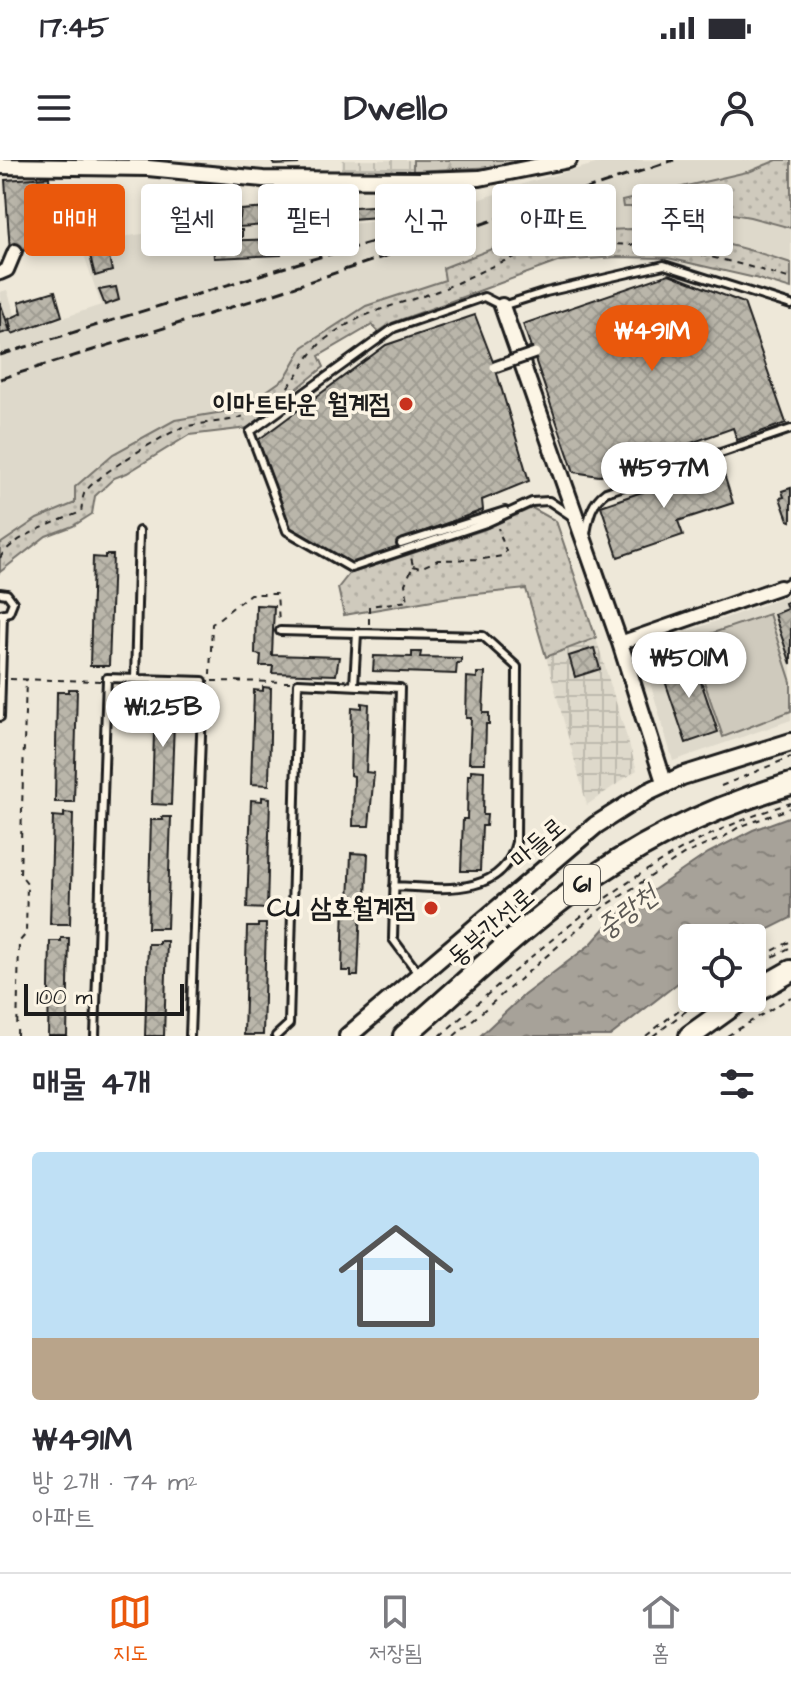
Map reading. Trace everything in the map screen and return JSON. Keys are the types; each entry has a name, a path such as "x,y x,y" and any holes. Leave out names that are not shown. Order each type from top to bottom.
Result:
{"highway":[{"name":"동부간선로","path":"404,1036 552,908 614,864 703,815 791,784"},
{"path":"766,985 791,971"},
{"path":"690,1036 723,1012"}],"main road":[{"name":"마들로","path":"348,1036 596,825 648,792 721,762 791,742"}],"street":[{"path":"0,166 148,168 263,179 406,180 480,178 569,160"},
{"path":"7,272 15,251"},
{"path":"502,306 620,643 665,785"},
{"path":"495,367 535,353"},
{"path":"620,643 786,584"}],"lane":[{"path":"532,502 486,523 351,568 287,531 250,432 394,328 484,297 502,306 546,292 664,265 791,305"},
{"path":"585,541 588,518 596,500 606,492 791,429"},
{"path":"401,544 532,502 549,501 577,520"},
{"path":"135,679 139,531"},
{"path":"0,593 7,594 13,602 9,612 2,614 0,717"},
{"path":"280,631 483,636 517,667 516,842 512,857 489,878 467,888 394,886"},
{"path":"354,685 357,633"},
{"path":"95,1036 107,678 203,681 190,1036"},
{"path":"276,1036 289,1024 298,683 400,688 393,939 420,975"}],"path":[{"path":"0,558 4,551 43,527 81,512 84,495 90,486 108,470 158,440 180,429 244,417 265,404 291,384 311,353 327,338 367,314 393,303 432,293 528,253 598,245 652,248 723,260 791,279"},
{"path":"413,566 420,568 438,560 503,556 506,551 497,527"},
{"path":"369,634 369,606 408,601 405,584 413,566 411,557"},
{"path":"280,631 277,594 250,594 212,624 210,681 298,683"},
{"path":"1,679 107,681"},
{"path":"17,1036 19,942 26,934 27,883 20,874 26,680"},
{"path":"721,786 791,757"},
{"path":"440,1036 563,929 624,883 686,846 791,803"},
{"path":"454,1036 588,919 613,901 685,854 739,827 791,808"},
{"path":"766,954 791,941"},
{"path":"766,960 791,947"},
{"path":"727,1036 791,997"},
{"path":"646,1036 678,1011"},
{"path":"653,1036 685,1012"}],"shaded area":[{"path":"342,160 413,160 413,171 342,171"},
{"path":"610,160 777,160 751,171 697,184 632,184 632,200 622,202 624,207 632,207 632,230 616,230 616,184 523,184"},
{"path":"492,195 492,249 476,255 476,201"},
{"path":"733,214 791,228 791,263 733,245"},
{"path":"375,221 375,256 474,256 443,268 445,280 366,306 304,347 285,378 241,409 175,420 113,454 97,466 75,503 37,519 0,544 0,292 7,290 21,332 101,305 84,256 125,256 125,236 141,234 141,256 242,256 242,228 258,227 258,256 359,256 359,223"},
{"path":"791,595 791,720 673,761 640,648"},
{"path":"596,638 637,770 587,805 546,657"}],"green space":[{"path":"413,160 537,160 495,167 413,171"},
{"path":"777,160 791,160 791,228 733,214 733,184 695,184 751,171"},
{"path":"632,199 632,207 623,207 622,201"},
{"path":"632,229 632,256 733,256 733,246 791,263 791,289 668,258 617,257 560,261 392,323 378,332 372,325 319,356 324,367 248,428 189,435 114,478 95,496 92,514 73,526 46,536 0,572 0,544 37,519 75,503 75,487 113,454 175,420 241,409 285,378 303,347 366,306 445,280 443,268 492,249 492,256 616,256 616,230"},
{"path":"532,508 556,521 596,638 546,657 526,589 456,596 344,615 338,588 349,574 483,530"},
{"path":"769,614 791,682 791,711 723,737 698,664 682,655 660,666 653,653"}],"water":[{"name":"중랑천","path":"791,816 791,918 766,930 766,924 678,924 678,983 610,1036 480,1036 524,995 591,944 617,915 708,853 753,830"}],"building":[{"path":"271,160 297,160 298,164 274,165"},
{"path":"49,177 49,184 24,184 24,250 10,251 5,180"},
{"path":"375,206 375,217 359,218 359,207"},
{"path":"258,209 258,226 242,227 242,210"},
{"path":"242,240 258,240 259,256 214,258 242,256"},
{"path":"90,256 109,256 112,271 95,276"},
{"path":"669,274 744,303 786,423 737,440 733,428 599,476 574,472 523,324"},
{"path":"116,287 119,300 105,305 99,290"},
{"path":"55,291 62,316 12,334 9,319 22,313 19,302"},
{"path":"0,302 10,331 0,334"},
{"name":"이마트타운 월계점","path":"475,315 495,367 529,481 482,500 483,510 400,540 403,548 353,565 292,533 258,440 386,345"},
{"path":"721,465 733,503 678,521 683,535 618,557 601,506"},
{"path":"791,488 791,521 780,498 784,497 782,491"},
{"path":"105,555 113,555 109,666 90,666 93,557 105,558"},
{"path":"791,597 791,664 774,614 787,609 785,603"},
{"path":"256,605 274,606 272,655 339,657 336,675 272,673 273,666 260,666 261,655 255,654"},
{"path":"594,648 600,669 575,677 569,656"},
{"path":"412,652 421,652 420,657 461,658 461,663 457,663 456,674 373,671 374,656 412,657"},
{"path":"676,659 690,662 692,669 696,667 718,732 686,743 660,666"},
{"path":"477,673 485,673 483,713 489,713 489,724 486,724 485,763 469,763 471,718 466,718 467,677 477,678"},
{"path":"263,687 271,688 269,785 251,784 254,690 263,691"},
{"path":"69,689 77,689 74,802 55,802 57,692 69,692"},
{"path":"166,693 175,694 171,805 152,804 155,696 166,697"},
{"path":"362,703 369,704 366,772 374,773 369,826 353,826 354,776 350,775 352,707 362,708"},
{"path":"471,770 484,771 483,815 487,815 486,826 482,826 480,871 461,871 463,819 467,819 468,775 471,775"},
{"path":"262,797 270,798 267,909 247,908 251,800 262,801"},
{"path":"64,813 73,814 70,924 50,924 53,816 64,817"},
{"path":"162,817 171,817 167,928 148,928 151,820 163,820"},
{"path":"351,853 368,854 366,897 369,897 369,907 361,907 358,976 351,976 351,971 342,971 344,903 349,903"},
{"path":"258,924 266,924 263,1035 244,1035 247,927 258,927"},
{"path":"61,938 69,938 67,1036 48,1036 50,941 61,941"},
{"path":"159,941 167,941 164,1036 145,1036 148,944 159,944"}],"railway":[{"path":"0,379 254,300 674,160"},
{"path":"0,355 375,242"}],"place":[{"name":"이마트타운 월계점","path":"406,404"},
{"name":"CU 삼호월계점","path":"431,908"}]}
